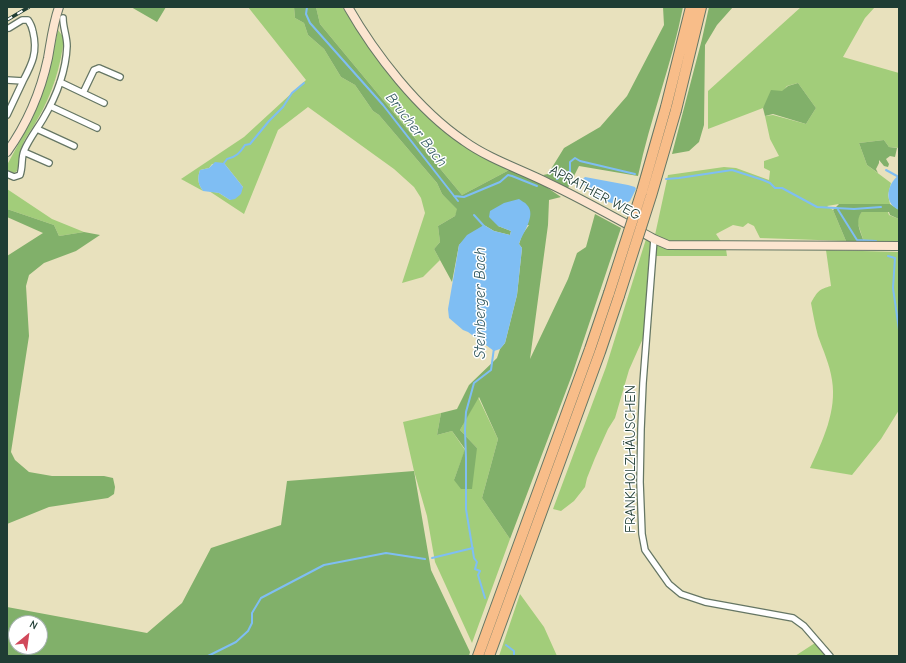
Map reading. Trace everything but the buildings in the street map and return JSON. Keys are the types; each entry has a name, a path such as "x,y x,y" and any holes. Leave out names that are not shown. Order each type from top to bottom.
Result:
{"highway":[{"path":"671,108 691,7"},
{"path":"489,656 597,359 642,191 671,108 702,7"},
{"path":"478,656 590,349 614,294"}],"street":[{"path":"7,152 19,134 37,96 59,7"},
{"name":"APRATHER WEG","path":"348,7 377,53 396,76 414,97 462,140 491,157 549,183 654,239 668,244 899,246"},
{"path":"7,174 14,177 20,175 24,152 50,106 60,82 67,46 63,18"},
{"path":"7,115 32,64 36,48 32,26 25,19 9,28"},
{"path":"83,93 94,70 99,68 120,78"},
{"path":"7,80 23,81"},
{"path":"60,82 104,103"},
{"path":"50,106 97,128"},
{"path":"37,129 74,146"},
{"path":"24,152 49,163"},
{"name":"FRANKHOLZHÄUSCHEN","path":"654,239 641,429 640,482 642,534 645,550 668,584 681,594 705,602 793,618 804,626 830,656"}],"green space":[{"path":"131,7 166,7 157,22"},
{"path":"248,7 294,7 295,18 304,23 308,35 324,49 341,77 355,85 373,111 379,115 437,183 442,194 458,209 455,216 438,226 440,242 434,249 440,260 423,277 402,283 425,213 421,198 414,187 394,169 308,107 278,130 244,214 209,191 219,193 230,200 243,187 224,163 212,164 209,168 200,170 198,181 203,191 181,179 244,137 306,80"},
{"path":"294,7 316,7 320,24 462,195 511,169 536,180 561,197 549,200 548,225 530,359 568,279 577,253 586,247 595,214 621,228 572,375 510,539 482,498 498,439 479,397 460,430 477,448 472,489 461,489 454,480 465,449 452,431 437,435 441,413 457,409 469,385 497,358 500,349 505,343 517,295 522,248 519,244 522,235 529,225 498,226 511,231 510,235 494,231 484,225 459,245 452,282 434,249 440,242 438,226 455,216 457,209 442,194 437,183 379,115 373,111 355,85 341,77 324,49 308,35 304,23 295,18"},
{"path":"316,7 342,7 387,72 421,110 511,169 462,195 320,24"},
{"path":"663,7 683,7 638,176 579,166 568,188 543,175 548,174 564,148 600,127 627,96 664,25"},
{"path":"709,7 733,7 717,25 705,45 704,125 699,142 689,151 672,154 702,39"},
{"path":"801,7 875,7 865,18 843,57 899,73 899,148 889,147 884,140 859,143 867,165 891,183 888,195 890,204 839,204 827,206 833,210 846,241 760,238 754,226 748,223 743,227 733,225 716,234 726,249 727,256 656,256 648,327 629,370 615,418 608,429 595,458 585,487 574,501 561,511 553,509 606,367 646,239 655,235 668,175 724,167 736,168 769,180 770,171 764,168 764,161 779,156 770,139 765,116 773,115 806,124 816,108 798,83 787,86 783,91 767,102 763,108 708,129 708,91"},
{"path":"58,30 64,38 61,59 55,80 47,101 24,141 17,171 14,173 8,170 7,165 33,117 48,77"},
{"path":"798,83 816,108 806,124 773,114 765,116 763,108 771,90 782,91 788,86"},
{"path":"884,140 889,147 897,148 895,157 890,156 886,159 889,164 888,167 884,166 879,160 876,169 878,173 867,165 859,143"},
{"path":"7,189 52,219 84,232 59,236 54,225 7,209"},
{"path":"839,204 890,204 899,210 899,219 890,215 889,212 862,212 858,223 864,242 846,241 833,210"},
{"path":"7,209 54,225 59,236 84,232 100,235 76,251 44,263 29,275 26,286 29,336 11,452 15,460 29,472 52,476 104,476 113,478 115,487 114,494 108,498 49,507 7,524 7,256 43,233 7,217"},
{"path":"862,212 888,212 889,215 899,219 899,243 864,242 858,224 858,217"},
{"path":"826,250 899,252 899,410 881,439 852,475 810,468 828,425 831,414 833,392 831,374 818,336 811,303 819,292 824,288 831,286"},
{"path":"478,397 498,439 482,498 510,539 472,643 435,562 427,516 414,471 403,422 441,413 437,435 452,431 465,450 454,480 477,448 460,430"},
{"path":"414,471 431,570 470,652 469,656 7,656 7,607 147,633 182,603 211,548 281,525 287,481"},
{"path":"520,594 544,627 557,656 499,656"},
{"path":"815,643 826,656 795,656"}],"water":[{"path":"215,162 224,163 243,187 241,194 235,199 230,200 219,193 203,191 200,186 198,176 200,170 209,168"},
{"path":"899,175 899,210 891,203 888,193 892,183"},
{"path":"585,177 628,185 635,187 636,189 630,201 620,206 592,194 585,185 583,179"},
{"path":"519,199 530,209 530,219 519,244 522,248 517,295 505,343 500,349 494,351 463,330 449,318 448,309 459,245 467,235 484,225 494,231 510,235 511,231 498,226 489,217 490,211 504,203"}],"waterway":[{"name":"Brucher Bach","path":"307,7 306,14 310,23 383,105 458,201"},
{"path":"224,163 227,159 238,154 245,145 250,144 283,107 292,93 304,83"},
{"name":"Brucher Bach","path":"557,179 563,173 570,172 570,162 575,158 580,161 635,174"},
{"name":"Brucher Bach","path":"666,179 732,170 763,180 770,183 775,188 782,188 817,207 854,209 881,207"},
{"path":"886,170 897,176"},
{"name":"Brucher Bach","path":"454,196 464,197 500,182 508,175 537,186"},
{"path":"837,208 857,240 876,241"},
{"name":"Steinberger Bach","path":"474,215 484,226"},
{"path":"888,256 895,258 893,288 899,330"},
{"name":"Steinberger Bach","path":"485,598 478,575 480,571 475,569 477,562 474,558 466,509 465,430 466,412 474,383 491,370 494,348"},
{"path":"432,558 473,548"},
{"path":"208,656 236,642 248,631 252,623 252,613 261,598 324,565 386,553 425,559"},
{"name":"Steinberger Bach","path":"506,645 514,651 514,656"}],"railway":[{"path":"7,20 29,7"}]}
